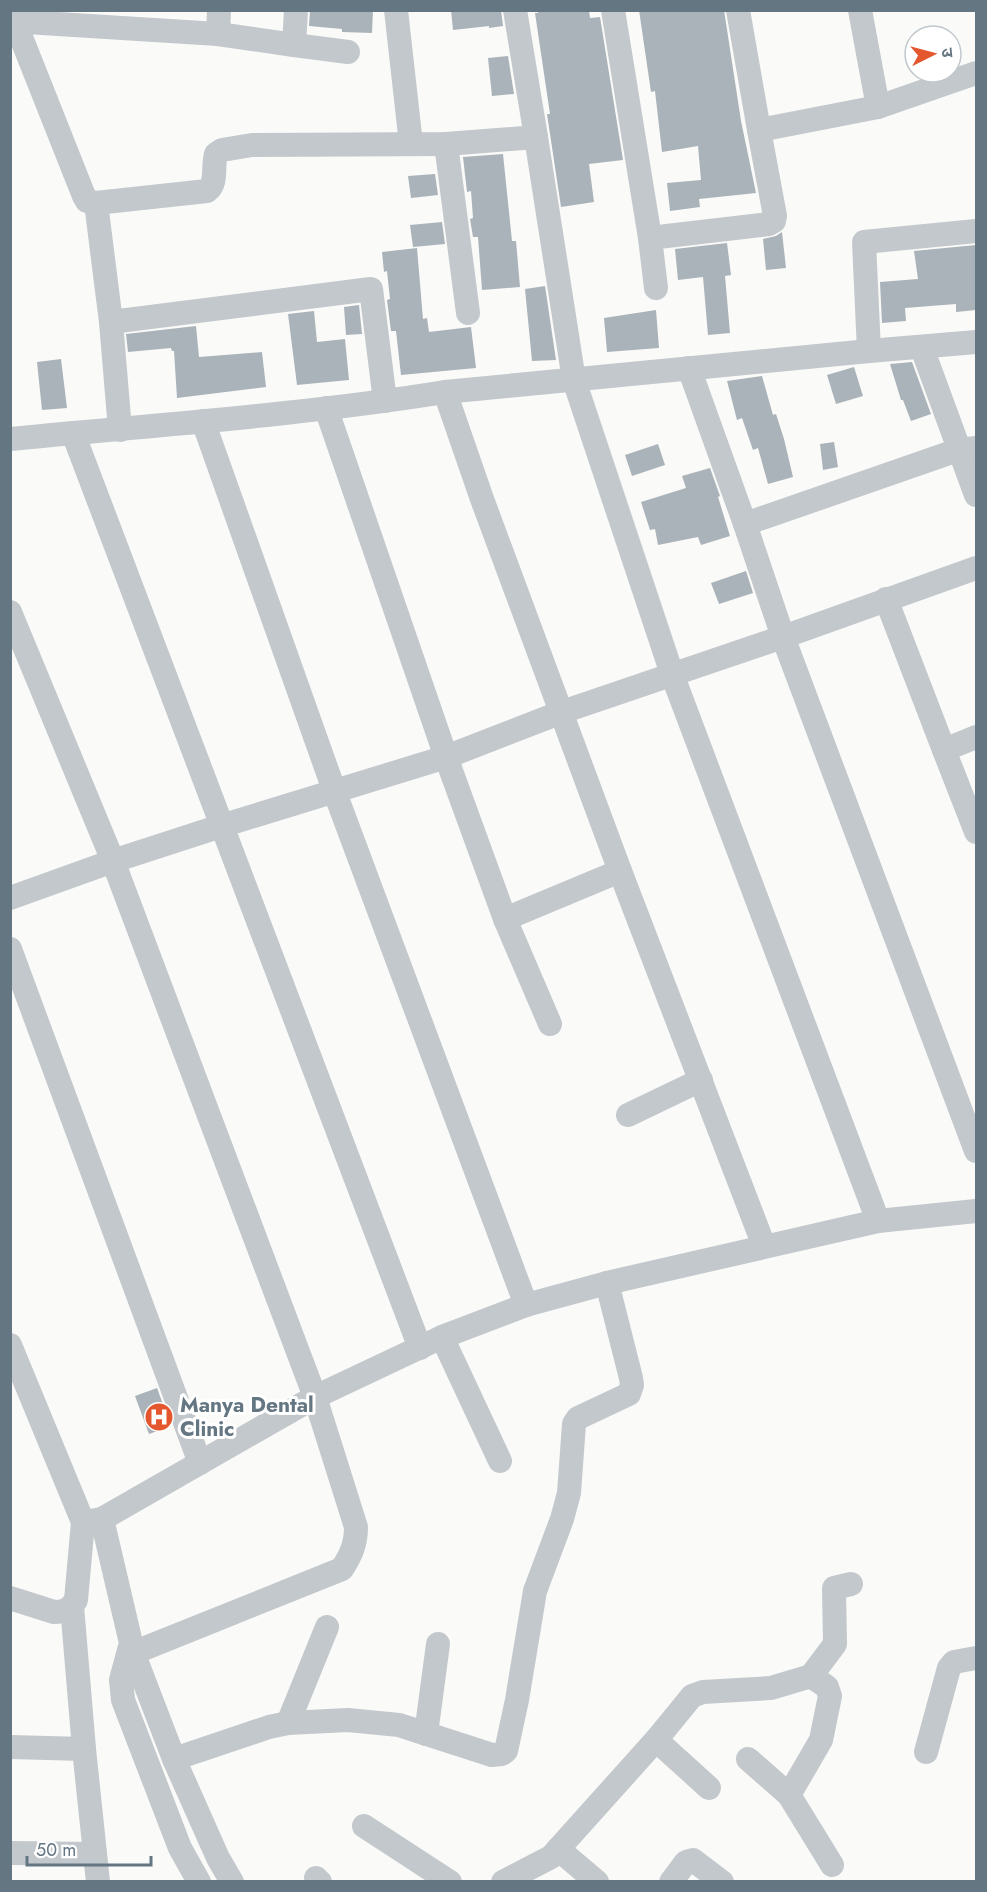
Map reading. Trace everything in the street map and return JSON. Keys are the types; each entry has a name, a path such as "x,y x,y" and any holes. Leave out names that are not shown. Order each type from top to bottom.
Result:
{"street":[{"path":"294,45 296,10"},
{"path":"396,10 411,144"},
{"path":"515,10 574,380 672,674 878,1221"},
{"path":"613,10 656,288"},
{"path":"650,238 769,224 776,216 738,10"},
{"path":"860,10 878,107"},
{"path":"348,52 294,45 218,22 13,22 84,196 87,201 96,203 210,189 214,182 216,154 222,150 264,144 446,144 536,137"},
{"path":"759,130 878,107 976,73"},
{"path":"446,144 468,312"},
{"path":"96,203 111,322 120,430"},
{"path":"868,351 864,242 976,231"},
{"path":"111,322 371,289 385,401"},
{"path":"10,439 326,408 445,392 976,342"},
{"path":"922,348 967,449 976,495"},
{"path":"689,368 746,524 783,637 976,1151"},
{"path":"445,392 482,499 620,871 764,1246"},
{"path":"326,408 446,757 505,919 550,1024"},
{"path":"203,421 334,790 526,1305"},
{"path":"73,433 420,1348"},
{"path":"746,524 967,449"},
{"path":"10,898 221,826 446,757 562,712 976,568"},
{"path":"886,599 976,832"},
{"path":"10,612 113,861 315,1397 356,1527 356,1541 342,1569 132,1650 121,1680 123,1700 180,1848 199,1881"},
{"path":"944,750 976,737"},
{"path":"505,919 620,871"},
{"path":"10,949 200,1463"},
{"path":"628,1115 700,1080"},
{"path":"92,1521 315,1397 442,1337 526,1305 607,1283 878,1221 976,1211"},
{"path":"174,1759 288,1723 348,1720 399,1725 492,1755 502,1754 508,1746 536,1591 569,1493 574,1424 578,1418 629,1394 631,1390 631,1378 607,1283"},
{"path":"442,1337 500,1461"},
{"path":"10,1345 92,1521 132,1650 174,1759 218,1858 232,1881"},
{"path":"10,1599 54,1612 62,1612 72,1606 76,1600 92,1521"},
{"path":"503,1881 551,1857 656,1740 692,1696 698,1693 771,1688 812,1676 835,1644 834,1588 851,1584"},
{"path":"72,1606 98,1881"},
{"path":"288,1723 327,1627"},
{"path":"426,1734 438,1644"},
{"path":"926,1752 949,1668 954,1662 976,1658"},
{"path":"789,1795 821,1740 831,1696 827,1686 812,1676"},
{"path":"656,1740 709,1788"},
{"path":"10,1747 84,1749"},
{"path":"748,1759 789,1795 832,1865"},
{"path":"364,1826 450,1881"},
{"path":"558,1849 597,1881"},
{"path":"10,1853 95,1854"},
{"path":"672,1881 690,1860 697,1862 722,1881"}],"building":[{"path":"310,10 373,10 372,33 342,32 342,29 309,26"},
{"path":"451,10 501,10 503,26 453,30"},
{"path":"538,10 589,10 590,18 600,17 623,160 589,164 594,202 561,207 535,13 538,13"},
{"path":"639,10 724,10 741,121 756,193 699,199 700,207 670,211 667,183 701,180 698,146 662,152 655,91 651,92"},
{"path":"508,56 514,94 492,96 488,58"},
{"path":"503,154 512,241 516,241 520,287 482,290 478,237 473,237 470,219 473,218 471,191 467,192 463,157"},
{"path":"435,174 438,195 411,198 408,176"},
{"path":"442,222 445,244 413,247 410,225"},
{"path":"782,232 786,268 766,270 763,239"},
{"path":"727,243 731,275 725,276 730,333 708,335 703,277 678,280 675,249"},
{"path":"976,245 976,310 956,312 956,304 905,308 906,321 882,323 880,282 918,279 914,251"},
{"path":"417,248 423,319 427,318 429,332 471,327 476,368 401,375 396,331 391,331 387,300 390,299 387,271 384,272 382,252"},
{"path":"545,286 556,360 532,361 525,289"},
{"path":"359,305 362,334 346,335 344,307"},
{"path":"656,310 659,348 607,352 604,318"},
{"path":"314,311 317,342 345,339 349,380 297,385 288,314"},
{"path":"196,326 199,357 262,352 266,387 177,398 174,351 171,348 128,352 126,334"},
{"path":"61,359 67,408 42,410 37,362"},
{"path":"912,362 931,414 911,421 903,400 901,400 890,364"},
{"path":"854,367 863,396 836,404 827,375"},
{"path":"762,376 773,415 776,414 784,439 793,477 768,484 758,448 753,450 742,418 737,420 727,381"},
{"path":"834,442 838,467 823,470 820,444"},
{"path":"658,444 665,465 632,476 625,455"},
{"path":"710,468 730,536 701,545 698,537 658,545 655,529 650,530 641,502 686,488 682,476"},
{"path":"746,571 753,593 719,604 711,583"},
{"path":"157,1388 171,1426 149,1434 135,1396"}],"place":[{"name":"Manya Dental Clinic","path":"159,1417"}]}
